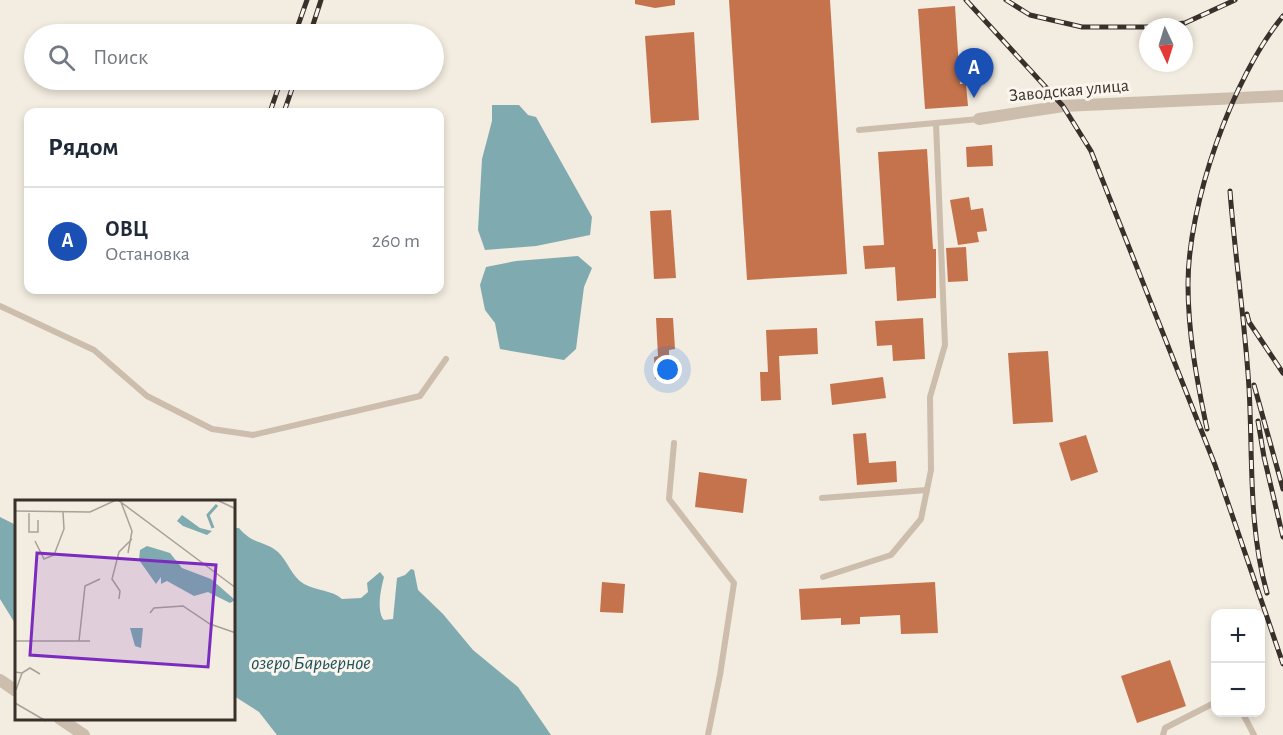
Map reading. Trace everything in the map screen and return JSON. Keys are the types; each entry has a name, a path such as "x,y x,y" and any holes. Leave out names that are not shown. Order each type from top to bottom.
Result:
{"street":[{"name":"Заводская улица","path":"979,119 1063,106 1283,96"},
{"path":"0,680 15,690"},
{"path":"62,720 84,735"}],"lane":[{"name":"Заводская улица","path":"859,130 979,119"},
{"path":"823,577 891,555 921,519 931,470 930,397 945,345 936,123"},
{"path":"0,306 94,350 147,396 212,429 253,435 420,396 446,358"},
{"path":"674,443 669,499 734,583 708,735"},
{"path":"822,498 927,490"},
{"path":"1163,735 1165,728 1211,704"},
{"path":"1245,717 1254,735"}],"water":[{"path":"492,105 519,105 528,115 536,117 592,217 590,235 536,246 485,250 478,230 482,159 492,121"},
{"path":"578,256 592,268 584,287 576,349 564,360 500,349 495,323 485,310 480,285 486,267 516,261"},
{"path":"0,517 15,524 15,623 0,599"},
{"name":"озеро Барьерное","path":"236,528 278,552 304,584 342,599 361,598 368,592 367,583 380,572 384,577 380,611 384,620 393,619 397,578 405,575 411,569 414,570 418,590 443,614 473,650 518,687 551,735 277,735 259,712 236,697"}],"building":[{"path":"635,0 675,0 675,5 655,8 635,4"},
{"path":"729,0 830,0 847,274 747,280"},
{"path":"955,6 960,84 966,84 968,106 925,109 918,9"},
{"path":"694,32 699,120 651,123 645,36"},
{"path":"992,145 993,166 967,167 966,147"},
{"path":"927,149 933,249 936,249 936,298 897,301 895,267 865,269 863,246 884,245 878,152"},
{"path":"969,197 971,210 983,208 987,231 977,232 979,242 958,245 950,200"},
{"path":"671,210 676,278 654,279 650,211"},
{"path":"966,247 968,281 948,282 946,248"},
{"path":"656,318 673,318 675,349 669,350 669,378 655,379 654,357 658,356"},
{"path":"923,318 925,359 893,361 892,345 877,346 875,321"},
{"path":"817,328 818,354 779,356 781,400 761,401 760,372 768,372 766,330"},
{"path":"1048,351 1053,422 1013,424 1008,353"},
{"path":"883,377 886,398 832,405 830,384"},
{"path":"866,433 869,463 896,461 897,482 857,485 853,434"},
{"path":"1086,435 1098,472 1071,481 1059,443"},
{"path":"699,472 747,479 743,513 695,507"},
{"path":"602,582 625,584 623,613 600,612"},
{"path":"935,582 938,633 901,634 900,615 860,617 860,624 841,625 841,618 801,620 799,589"},
{"path":"1170,660 1186,706 1137,723 1121,676"}],"railway":[{"path":"299,24 307,0"},
{"path":"313,24 321,0"},
{"path":"966,0 1063,106 1091,151 1215,465 1283,664"},
{"path":"1006,0 1030,15 1082,27 1139,27"},
{"path":"1193,19 1235,0"},
{"path":"1207,429 1194,357 1188,303 1190,252 1196,217 1216,143 1231,107 1264,42 1283,16"},
{"path":"271,108 278,90"},
{"path":"285,108 292,90"},
{"path":"1230,191 1247,363 1254,517 1267,593"},
{"path":"1247,314 1249,322 1283,373"},
{"path":"1254,385 1283,489"},
{"path":"1258,421 1283,537"}],"place":[{"name":"ОВЦ","path":"974,98"}]}
